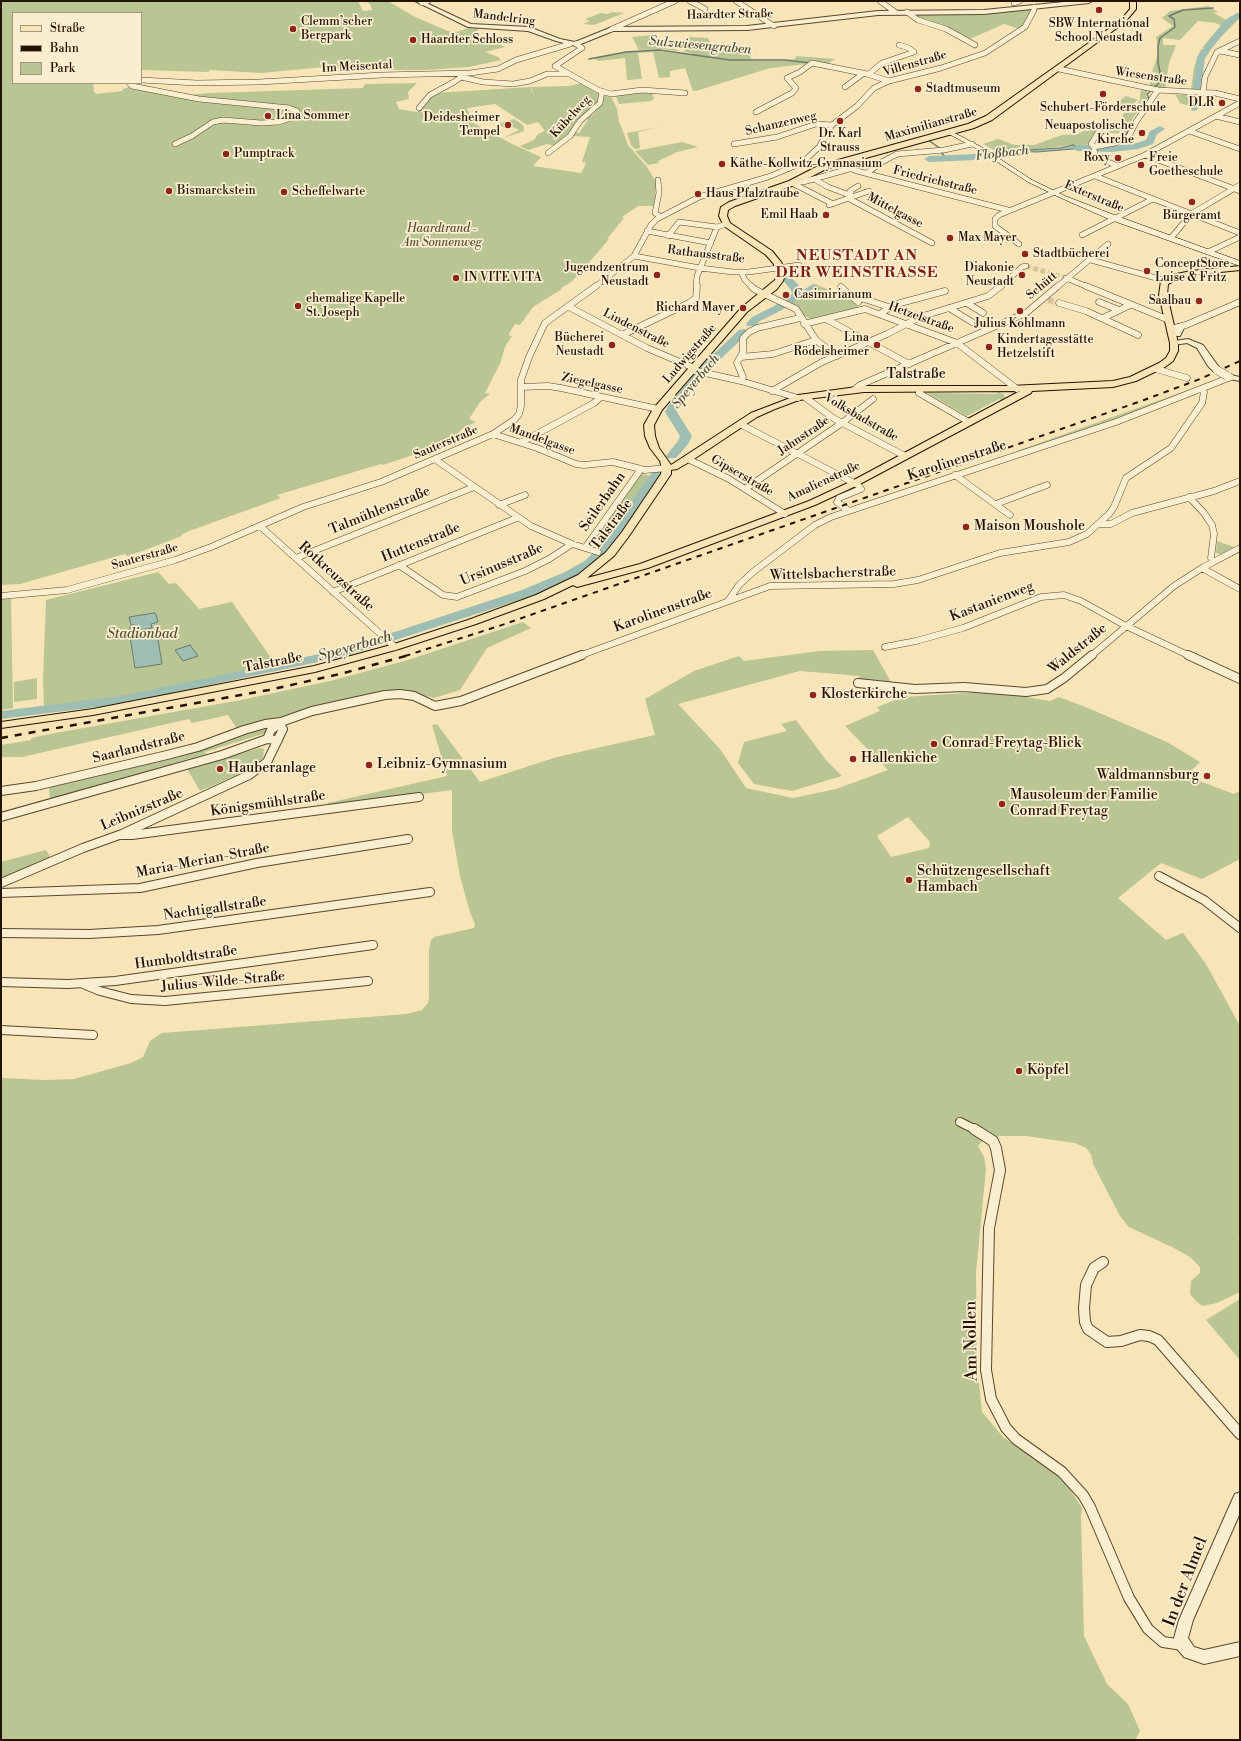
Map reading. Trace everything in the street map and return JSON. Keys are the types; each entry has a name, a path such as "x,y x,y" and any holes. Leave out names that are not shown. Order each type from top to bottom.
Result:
{"main road":[{"name":"Maximilianstraße","path":"727,224 723,212 728,206 778,186 794,182 816,170 834,163 971,126 992,117 1123,22 1133,10 1132,1"},
{"name":"Exterstraße","path":"948,132 972,144 1026,178 1053,192 1114,218 1240,264"},
{"path":"727,224 769,253 781,268"},
{"name":"Ludwigstraße","path":"666,468 650,436 649,425 658,409 697,371 744,310 764,295 779,281 782,272 781,268"},
{"path":"1156,369 1170,358 1175,349 1174,331 1169,320 1162,288 1164,283 1191,273 1240,268"},
{"name":"Amalienstraße","path":"558,589 608,576 672,556 785,514 855,483 969,422 1015,394 1041,388 1118,383 1139,377 1156,369"},
{"name":"Talstraße","path":"1,725 93,712 308,670 390,642 490,616 558,589 591,571 606,558 626,534 666,468 676,466 754,415 772,407 802,398 854,390 1002,390 1010,394 1015,394"},
{"path":"591,571 601,576 608,576"}],"street":[{"path":"420,2 428,1"},
{"path":"573,44 612,29 675,1"},
{"path":"690,1 705,9"},
{"path":"736,1 774,26"},
{"path":"880,1 895,12"},
{"path":"1014,3 1020,1"},
{"name":"Haardter Straße","path":"612,29 747,28 895,12 977,13 1037,5 1089,1"},
{"name":"Mandelring","path":"420,2 470,26 529,29 573,44"},
{"name":"Villenstraße","path":"790,169 802,163 815,152 832,125 857,106 874,88 889,81 941,68 985,53 1025,26 1037,5"},
{"path":"908,12 918,20 946,29 975,45"},
{"path":"1202,93 1204,77 1217,52 1240,41"},
{"path":"573,44 582,48 555,66 602,91 611,94 642,90 685,93"},
{"name":"Im Meisental","path":"142,80 211,83 292,81 382,75 461,75 498,69 516,60 573,44"},
{"path":"845,87 882,62 914,52 909,48 898,45"},
{"path":"1220,51 1240,55"},
{"path":"756,112 792,93 796,88 787,78 800,72 812,63 866,74 889,81"},
{"name":"Wiesenstraße","path":"1059,69 1154,90 1215,93 1240,99"},
{"path":"420,108 430,95 461,75 483,82 513,84 530,81 549,74 568,74"},
{"path":"130,84 132,86 199,99 293,108 297,111 294,117 278,122 261,123 223,120 213,122 192,136 175,144"},
{"path":"1093,147 1115,143 1128,138 1154,90"},
{"name":"Kübelweg","path":"548,153 570,136 580,121 600,103 602,91"},
{"path":"1019,244 999,230 994,222 999,215 1008,210 1145,155 1240,103"},
{"path":"1216,116 1240,122"},
{"name":"Schanzenweg","path":"734,144 777,137 812,125 832,125"},
{"path":"1099,131 1092,142 1096,157 1118,166"},
{"path":"1189,131 1240,148"},
{"path":"866,174 882,162 897,154 944,150 972,144"},
{"path":"1145,155 1240,191"},
{"name":"Friedrichstraße","path":"834,163 866,174 1008,210"},
{"name":"Sauterstraße","path":"1,596 67,590 206,550 303,507 381,482 436,460 493,434 510,423 519,414 522,406 520,386 529,357 545,323 608,278 634,256 647,231 660,216 686,202 704,195 753,182 790,169"},
{"path":"794,182 814,179 849,169"},
{"path":"1095,176 1240,233"},
{"name":"Mittelgasse","path":"814,179 850,196 932,243"},
{"path":"658,180 659,193 655,213 660,216"},
{"path":"794,182 831,205 850,196 869,191"},
{"path":"1171,238 1191,214 1240,185"},
{"path":"850,196 850,191 858,186"},
{"path":"1082,235 1153,199"},
{"path":"668,236 679,222 717,227 727,224"},
{"path":"622,335 693,300 696,296 696,276 717,227"},
{"path":"647,231 711,243"},
{"path":"1208,252 1240,237"},
{"name":"Schütt","path":"854,390 860,385 1026,313 1047,299 1067,278 1091,260 1108,244"},
{"name":"Rathausstraße","path":"634,256 700,268 741,272 799,265"},
{"path":"1091,260 1167,281"},
{"path":"772,391 822,362 887,334 906,323 920,317 988,296 1024,267"},
{"path":"741,272 747,283 764,295 796,309 800,318 816,340 837,356"},
{"path":"1067,278 1169,320"},
{"path":"841,287 865,310"},
{"path":"880,314 890,307 909,300 945,291"},
{"path":"854,298 890,307 920,317"},
{"path":"1099,302 1119,310"},
{"path":"1240,302 1181,326 1174,331 1200,348 1217,370 1229,376 1240,379"},
{"path":"967,303 983,313"},
{"path":"1059,303 1103,318 1138,335"},
{"path":"1103,318 1130,305"},
{"name":"Lindenstraße","path":"569,307 622,335 697,371 741,381"},
{"path":"948,308 972,322"},
{"name":"Hetzelstraße","path":"804,324 865,310 880,314 957,343 1015,394"},
{"path":"741,381 743,377 737,363 744,352 743,338 752,330 800,318"},
{"path":"826,319 909,364"},
{"path":"741,357 773,354 816,340"},
{"path":"1174,343 1188,341"},
{"path":"1174,343 1194,347 1204,352"},
{"path":"1156,369 1187,378"},
{"name":"Karolinenstraße","path":"280,723 312,711 385,695 400,694 414,696 435,706 461,701 649,629 728,601 739,585 753,572 821,522 849,511 1116,422 1201,389 1229,376"},
{"name":"Volksbadstraße","path":"741,381 772,391 802,398 842,423 905,456"},
{"name":"Ziegelgasse","path":"520,386 548,386 658,409"},
{"path":"922,389 919,393 969,422"},
{"path":"1100,524 1114,507 1122,484 1126,478 1161,455 1174,444 1202,403 1204,392 1201,389"},
{"path":"522,442 594,403 601,397"},
{"name":"Jahnstraße","path":"745,489 842,423 873,399"},
{"path":"740,424 855,483 861,489 839,498 837,502 849,511"},
{"name":"Mandelgasse","path":"493,434 522,442 576,464 584,465 613,462 641,469 654,470 666,468"},
{"name":"Gipserstraße","path":"688,459 717,473 785,514"},
{"path":"436,460 517,518 531,526 572,544 598,552"},
{"name":"Seilerbahn","path":"585,548 641,469"},
{"path":"956,475 1010,515"},
{"name":"Wittelsbacherstraße","path":"728,601 770,586 881,586 908,582 1000,553 1069,542 1087,534 1100,524 1111,524 1132,513 1214,491 1240,481"},
{"path":"996,504 1047,485"},
{"name":"Talmühlenstraße","path":"296,558 474,487"},
{"path":"499,505 525,495"},
{"path":"1189,497 1204,513 1212,525 1214,534 1211,558 1213,562"},
{"name":"Huttenstraße","path":"333,592 517,518"},
{"name":"Rotkreuzstraße","path":"260,526 390,642"},
{"name":"Ursinusstraße","path":"399,565 439,592 447,596 457,597 549,559 572,544"},
{"name":"Waldstraße","path":"858,683 915,689 964,687 1026,692 1041,691 1050,688 1174,586 1202,568 1240,548"},
{"path":"1202,568 1240,589"},
{"name":"Kastanienweg","path":"885,647 956,630 1032,600 1056,594 1074,598 1126,626 1240,680"},
{"path":"267,739 270,730 280,723"},
{"name":"Leibnizstraße","path":"1,883 83,848 122,834 249,775 267,762 283,729 280,723"},
{"name":"Saarlandstraße","path":"1,791 42,785 167,755 198,747 253,728 280,723"},
{"path":"1,817 222,755 267,739 278,740"},
{"name":"Königsmühlstraße","path":"122,834 132,836 419,798"},
{"name":"Maria-Merian-Straße","path":"1,893 140,888 257,863 408,839"},
{"path":"1159,876 1204,900 1240,928"},
{"name":"Nachtigallstraße","path":"1,933 89,934 158,930 430,892"},
{"name":"Humboldtstraße","path":"1,982 82,984 145,978 373,946"},
{"name":"Julius-Wilde-Straße","path":"82,984 100,992 131,999 165,1001 368,981"},
{"path":"1,1030 93,1035"},
{"name":"Am Nollen","path":"960,1122 983,1134 992,1141 996,1148 1000,1170 989,1228 986,1370 991,1399 1002,1423 1016,1439 1062,1472 1083,1495 1090,1507 1129,1598 1148,1630 1163,1642 1183,1645"},
{"path":"1103,1262 1094,1268 1086,1284 1084,1308 1085,1322 1088,1329 1099,1338 1107,1342 1121,1342 1140,1335 1149,1336 1158,1340 1240,1434"},
{"name":"In der Almel","path":"1240,1498 1185,1625 1181,1638 1183,1645 1189,1652 1204,1657 1240,1649"}],"green space":[{"name":"Haardtrand - Am Sonnenweg","path":"1,1 358,1 363,11 372,10 370,4 365,1 388,1 415,17 448,31 456,32 472,27 480,28 474,34 505,47 485,52 498,57 501,60 469,67 426,70 388,70 388,68 325,69 324,67 261,73 210,70 208,72 142,70 142,12 12,12 12,84 93,84 94,92 97,94 122,91 123,89 129,87 180,96 209,93 363,88 365,84 417,83 408,92 409,99 396,102 399,109 417,112 435,93 531,87 568,86 583,83 599,91 599,100 567,137 557,146 547,144 528,150 520,146 534,140 538,134 545,131 538,122 527,125 495,104 467,108 470,116 468,120 512,144 541,157 533,166 581,173 586,162 582,162 590,137 573,136 575,132 579,133 588,120 587,118 594,114 602,103 603,94 611,96 617,109 619,121 628,145 647,167 656,182 655,206 638,206 622,217 624,218 607,239 609,239 571,282 533,307 520,325 515,324 508,335 512,336 505,347 500,364 485,393 490,394 480,402 469,419 476,422 462,429 457,434 416,454 383,465 381,464 277,495 281,498 189,531 181,535 182,536 145,550 127,556 125,554 20,584 1,585"},
{"path":"1208,6 1218,12 1214,13 1226,20 1231,16 1240,16 1240,18 1209,49 1202,48 1221,25 1216,24 1217,23 1198,21 1180,40 1163,38 1163,45 1176,45 1169,63 1165,89 1150,87 1150,82 1155,83 1158,73 1152,72 1159,52 1156,37 1173,26 1162,18 1170,11"},
{"path":"1032,10 1020,29 1004,24 970,39 950,29 919,19 913,14"},
{"path":"613,12 624,13 594,25 583,24 590,21 585,19 601,13 607,14"},
{"path":"651,35 657,48 676,49 678,51 663,49 639,50 632,37"},
{"path":"689,37 708,38 713,48 748,50 752,61 794,61 795,60 788,59 795,59 796,56 835,59 829,63 831,65 807,64 770,68 693,91 685,68 670,71 670,77 659,78 653,52 638,53 642,79 627,80 625,58 599,61 593,58 631,51 658,51 691,55 692,53 684,52"},
{"path":"1201,49 1210,51 1201,65 1198,91 1191,90 1194,67"},
{"path":"1142,89 1148,90 1146,94 1147,99 1133,118 1125,134 1100,132 1101,129 1105,131 1119,130 1126,122 1123,114 1137,105 1140,100 1140,93"},
{"path":"637,91 652,93 654,99 651,101 619,104 616,96 619,94"},
{"path":"1175,94 1195,94 1192,107 1180,103"},
{"path":"1126,96 1138,100 1126,109 1113,106"},
{"path":"514,119 523,125 524,131 503,138 519,130 513,127 505,128 497,124"},
{"path":"660,127 638,132 640,148 635,149 631,145 627,133"},
{"path":"1089,128 1097,131 1092,140 1087,144 1090,146 1084,147 1073,145 1040,149 996,151 983,144 998,139 1015,145 1034,145 1062,135 1078,134"},
{"path":"682,142 698,147 677,152 658,161 659,163 648,165 635,151"},
{"path":"817,285 850,298 858,307 855,310 812,320 803,315 799,308 788,304 799,296 809,292"},
{"path":"1191,389 1140,411 1019,452 1017,451"},
{"path":"998,392 1004,394 1005,398 1002,400 999,399 967,416 927,393 997,394"},
{"path":"640,474 653,476 614,532 603,529"},
{"path":"1217,541 1237,548 1221,555 1216,553"},
{"name":"Stadionbad","path":"158,572 169,584 176,583 199,609 232,602 276,665 112,699 44,709 43,679 46,600"},
{"path":"1,599 11,599 13,708 1,710"},
{"path":"523,622 531,628 487,648 460,690 434,698 405,690 384,691 335,702 237,729 228,715 192,723 189,719 22,757 1,757 1,745 31,740 31,738 50,734 241,700 330,681 408,660"},
{"path":"873,650 892,684 860,681 859,676 800,671 678,704 720,749 746,788 793,798 836,789 888,770 845,726 880,711 877,707 903,697 998,692 1050,701 1059,697 1088,708 1167,742 1200,762 1186,776 1234,794 1240,791 1240,859 1202,879 1161,863 1118,898 1166,940 1183,933 1206,964 1240,1026 1240,1235 1238,1238 1240,1240 1240,1292 1217,1303 1202,1306 1196,1301 1190,1294 1191,1281 1200,1273 1200,1267 1190,1257 1129,1227 1120,1216 1093,1164 1091,1154 1086,1148 1075,1143 1026,1136 1001,1136 984,1139 978,1146 984,1157 986,1169 976,1273 977,1363 982,1412 1003,1437 1063,1478 1082,1508 1084,1636 1107,1684 1128,1704 1140,1731 1135,1740 1,1740 1,1078 45,1080 74,1079 131,1063 143,1057 150,1041 162,1033 407,1014 422,1010 428,1003 429,998 429,950 431,940 434,937 474,928 475,924 460,876 452,831 452,790 329,806 328,803 447,776 432,725 437,724 480,782 557,757 655,735 645,699 694,671 739,656 744,661 820,651","holes":["908,817 930,842 929,848 891,857 877,836"]},
{"path":"37,678 37,699 14,702 14,682"},
{"path":"796,720 826,760 842,776 792,791 754,784 738,763 744,742 787,731 781,724"},
{"path":"268,727 266,733 205,752 206,754 141,773 139,776 50,800 49,787"},
{"name":"Hauberanlage","path":"260,748 264,749 263,758 253,768 200,791 187,769"},
{"path":"46,850 51,858 1,878 1,862"},
{"path":"1240,1299 1240,1360 1206,1320"}],"water":[{"path":"1073,145 1092,148 1037,152 1009,151 1060,148"},
{"path":"154,613 156,614 158,622 151,624 152,628 141,630 140,627 134,631 130,630 130,627 135,625 131,625 129,617"},
{"path":"157,633 162,664 135,668 130,637"},
{"path":"190,645 198,656 183,661 175,650"}],"waterway":[{"name":"Floßbach","path":"1148,102 1149,99 1147,94 1159,83 1160,72 1158,63 1158,46 1160,38 1175,27 1174,19 1169,16 1183,10 1213,8"},
{"name":"Speyerbach","path":"1195,108 1201,57 1228,22 1240,15"},
{"name":"Sulzwiesengraben","path":"589,59 626,52 659,50 730,60 785,60 811,63"},
{"name":"Floßbach","path":"1124,138 1142,109"},
{"name":"Speyerbach","path":"1077,148 1112,149 1138,146 1150,142 1153,133 1160,129"},
{"name":"Sulzwiesengraben","path":"928,140 941,149"},
{"name":"Floßbach","path":"929,159 976,157 1015,150"},
{"name":"Sulzwiesengraben","path":"941,152 946,158"},
{"name":"Floßbach","path":"857,162 875,164"},
{"name":"Speyerbach","path":"751,324 756,319 778,308 798,295 796,289 786,278"},
{"name":"Speyerbach","path":"798,295 815,285"},
{"name":"Speyerbach","path":"672,456 684,442 686,436 671,412 674,406 706,367 743,332"},
{"name":"Speyerbach","path":"1,715 121,700 346,652 527,593 569,575 590,563 605,547 657,474"}],"tunnel":[{"path":"1026,266 1066,278"},
{"path":"1048,300 1059,303"}],"railway":[{"path":"405,656 499,626 1144,400 1200,379 1240,361"},
{"path":"1,738 269,690 344,673 409,655"}],"place":[{"name":"SBW International School Neustadt","path":"1099,10"},
{"name":"Clemm’scher Bergpark","path":"293,29"},
{"name":"Haardter Schloss","path":"413,40"},
{"name":"Stadtmuseum","path":"918,89"},
{"name":"Schubert-Förderschule","path":"1103,94"},
{"name":"DLR","path":"1222,103"},
{"name":"Lina Sommer","path":"268,116"},
{"name":"Dr. Karl Strauss","path":"840,121"},
{"name":"Deidesheimer Tempel","path":"508,125"},
{"name":"Neuapostolische Kirche","path":"1142,133"},
{"name":"Pumptrack","path":"226,154"},
{"name":"Roxy","path":"1118,158"},
{"name":"Käthe-Kollwitz-Gymnasium","path":"722,164"},
{"name":"Freie Goetheschule","path":"1141,165"},
{"name":"Bismarckstein","path":"169,191"},
{"name":"Scheffelwarte","path":"284,192"},
{"name":"Haus Pfalztraube","path":"698,194"},
{"name":"Bürgeramt","path":"1192,202"},
{"name":"Emil Haab","path":"826,215"},
{"name":"Max Mayer","path":"950,238"},
{"name":"Stadtbücherei","path":"1025,254"},
{"name":"ConceptStore Luise & Fritz","path":"1147,271"},
{"name":"Jugendzentrum Neustadt","path":"657,275"},
{"name":"Diakonie Neustadt","path":"1022,275"},
{"name":"IN VITE VITA","path":"456,278"},
{"name":"Casimirianum","path":"786,295"},
{"name":"Saalbau","path":"1199,301"},
{"name":"ehemalige Kapelle St. Joseph","path":"298,306"},
{"name":"Richard Mayer","path":"743,308"},
{"name":"Julius Kohlmann","path":"1020,311"},
{"name":"Bücherei Neustadt","path":"612,345"},
{"name":"Lina Rödelsheimer","path":"877,345"},
{"name":"Kindertagesstätte Hetzelstift","path":"989,347"},
{"name":"Maison Moushole","path":"966,527"},
{"name":"Klosterkirche","path":"813,695"},
{"name":"Conrad-Freytag-Blick","path":"934,744"},
{"name":"Hallenkiche","path":"853,759"},
{"name":"Leibniz-Gymnasium","path":"369,765"},
{"name":"Hauberanlage","path":"220,769"},
{"name":"Waldmannsburg","path":"1207,776"},
{"name":"Mausoleum der Familie Conrad Freytag","path":"1002,804"},
{"name":"Schützengesellschaft Hambach","path":"909,880"},
{"name":"Köpfel","path":"1019,1071"}],"district":[{"name":"NEUSTADT AN DER WEINSTRASSE","path":"857,264"}]}
